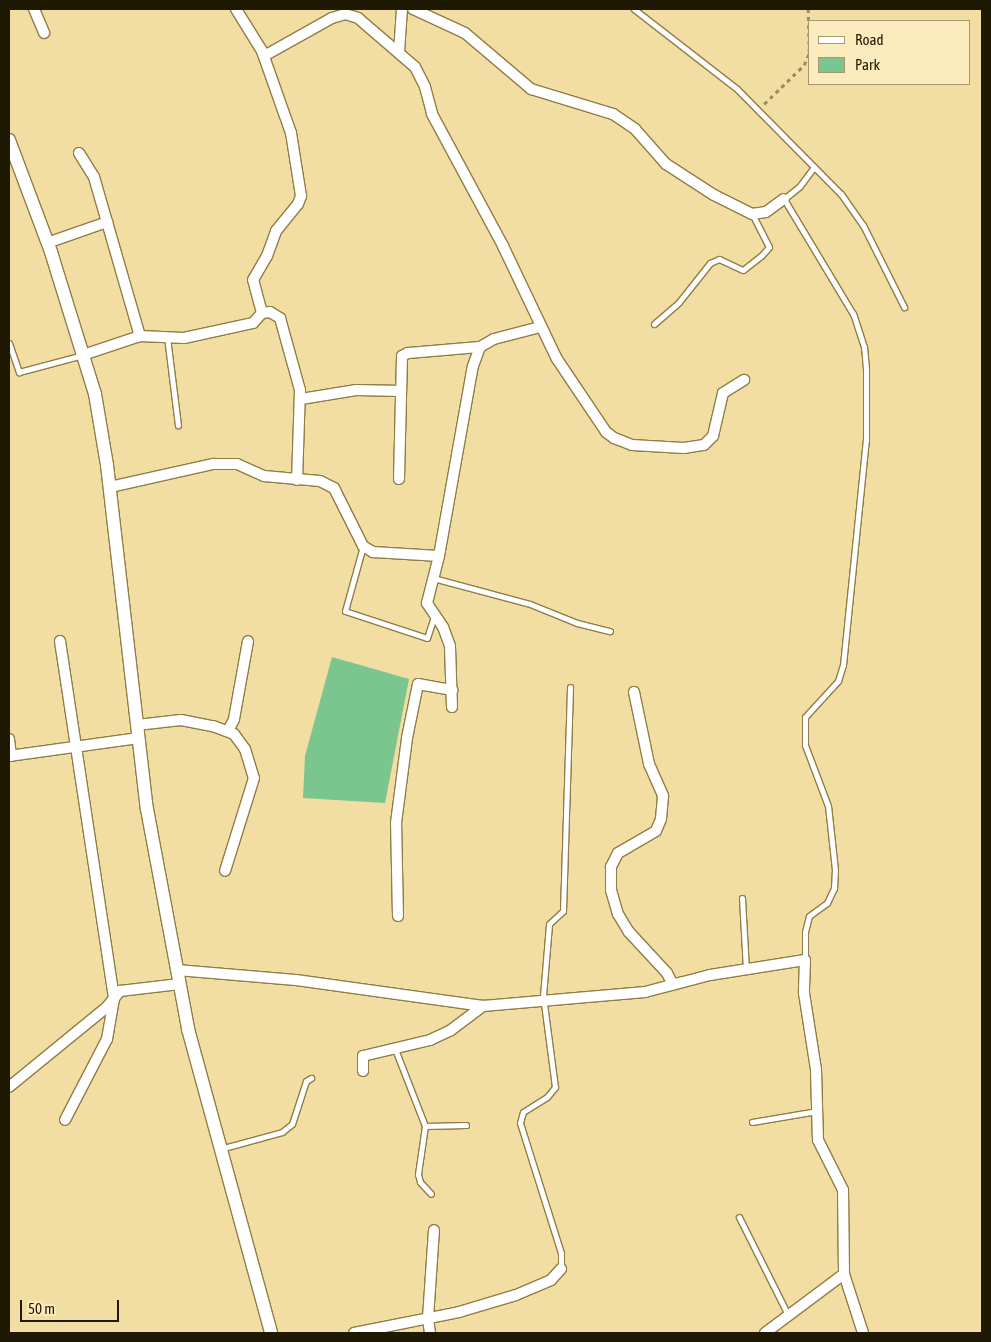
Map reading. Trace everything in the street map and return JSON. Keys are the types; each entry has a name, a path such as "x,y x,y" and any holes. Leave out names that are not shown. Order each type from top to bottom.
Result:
{"street":[{"path":"34,9 44,33"},
{"path":"236,9 264,56 291,133 301,196 298,204 276,231 267,256 253,280 262,313"},
{"path":"399,52 402,9"},
{"path":"413,9 465,33 531,89 612,114 635,129 666,164 752,214 766,212 784,199"},
{"path":"264,56 343,11 358,18 415,67 425,87 432,114 503,246 540,327 557,359 606,432 632,445 684,448 704,444 713,436 722,393 744,380"},
{"path":"9,140 47,243 95,394 110,487 147,809 188,1029 271,1333"},
{"path":"78,153 94,177 140,336"},
{"path":"47,243 107,222"},
{"path":"83,355 140,336 184,338 253,323 262,313 270,312 280,318 301,399 297,480"},
{"path":"399,479 401,362 408,353 480,347 494,339 540,327"},
{"path":"452,707 450,646 443,627 434,617 427,603 439,556 472,375 480,347"},
{"path":"301,399 356,390 401,391"},
{"path":"110,487 213,464 237,464 264,476 320,481 334,488 363,546 373,552 439,556"},
{"path":"228,732 234,719 248,640"},
{"path":"60,641 114,999 107,1039 65,1120"},
{"path":"398,916 396,823 407,738 418,684 452,690"},
{"path":"634,692 649,764 663,796 662,820 656,831 618,853 611,867 611,890 618,914 629,932 668,973 673,985"},
{"path":"9,739 10,756 76,748 181,720 234,734 245,749 254,778 225,871"},
{"path":"177,970 296,980 483,1006 645,992 746,969 805,960 804,992 816,1070 818,1140 843,1190 844,1274 863,1333"},
{"path":"9,1087 114,999 120,991 180,984"},
{"path":"363,1071 364,1056 430,1040 451,1030 483,1006"},
{"path":"430,1333 428,1318 434,1230"},
{"path":"354,1333 428,1318 516,1295 551,1280 561,1269"},
{"path":"765,1333 844,1274"}],"lane":[{"path":"634,9 737,89 841,194 863,225 904,307"},
{"path":"805,960 805,932 809,916 828,903 834,888 836,870 828,806 805,745 803,730 805,717 838,681 843,665 864,478 866,369 864,347 853,314 784,199 799,187 814,167"},
{"path":"654,324 679,302 710,263 719,259 743,270 761,256 768,247 752,214"},
{"path":"167,336 178,425"},
{"path":"9,342 19,372 83,355"},
{"path":"363,546 344,611 427,638 434,617"},
{"path":"433,578 530,604 577,623 610,631"},
{"path":"561,1269 561,1253 520,1124 523,1112 547,1097 555,1087 544,1002 549,924 562,911 563,904 570,687"},
{"path":"742,898 746,969"},
{"path":"395,1048 425,1126 418,1174 420,1182 431,1194"},
{"path":"220,1150 282,1132 292,1124 306,1080 311,1078"},
{"path":"752,1122 817,1111"},
{"path":"425,1126 466,1125"},
{"path":"739,1217 788,1316"}],"path":[{"path":"757,110 804,65 808,53 808,9"}],"green space":[{"path":"332,657 409,679 385,803 303,798 305,756"}]}
